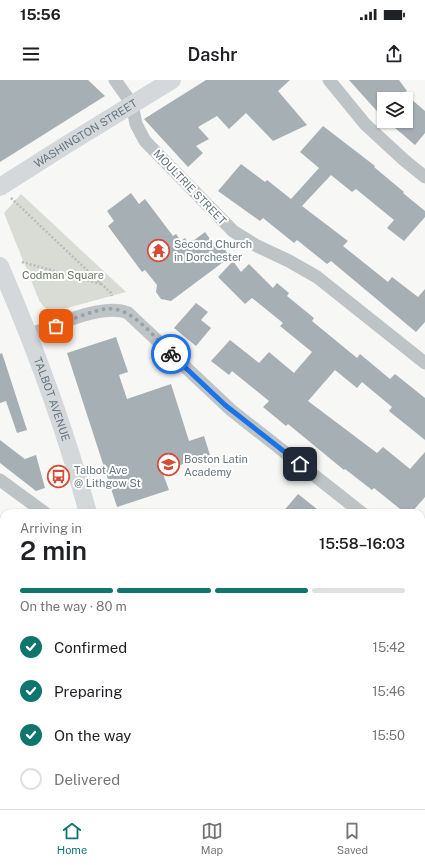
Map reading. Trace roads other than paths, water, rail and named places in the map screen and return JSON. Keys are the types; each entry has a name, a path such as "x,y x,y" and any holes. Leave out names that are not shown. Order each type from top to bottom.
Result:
{"main road":[{"name":"WASHINGTON STREET","path":"5,192 132,104 172,80"},
{"name":"TALBOT AVENUE","path":"0,266 62,423 87,509"}],"street":[{"path":"115,80 132,104"},
{"path":"329,80 365,124 425,177"},
{"name":"MOULTRIE STREET","path":"132,104 136,124 145,141 233,231 257,246 289,261 317,277 425,363"},
{"path":"28,335 105,309 116,309 128,313 228,408 357,509"},
{"path":"0,480 40,509"}],"place":[{"name":"Second Church in Dorchester","path":"159,250"},
{"name":"Boston Latin Academy","path":"168,465"},
{"name":"Talbot Ave @ Lithgow St","path":"59,476"}],"park label":[{"name":"Codman Square","path":"63,275"}]}
